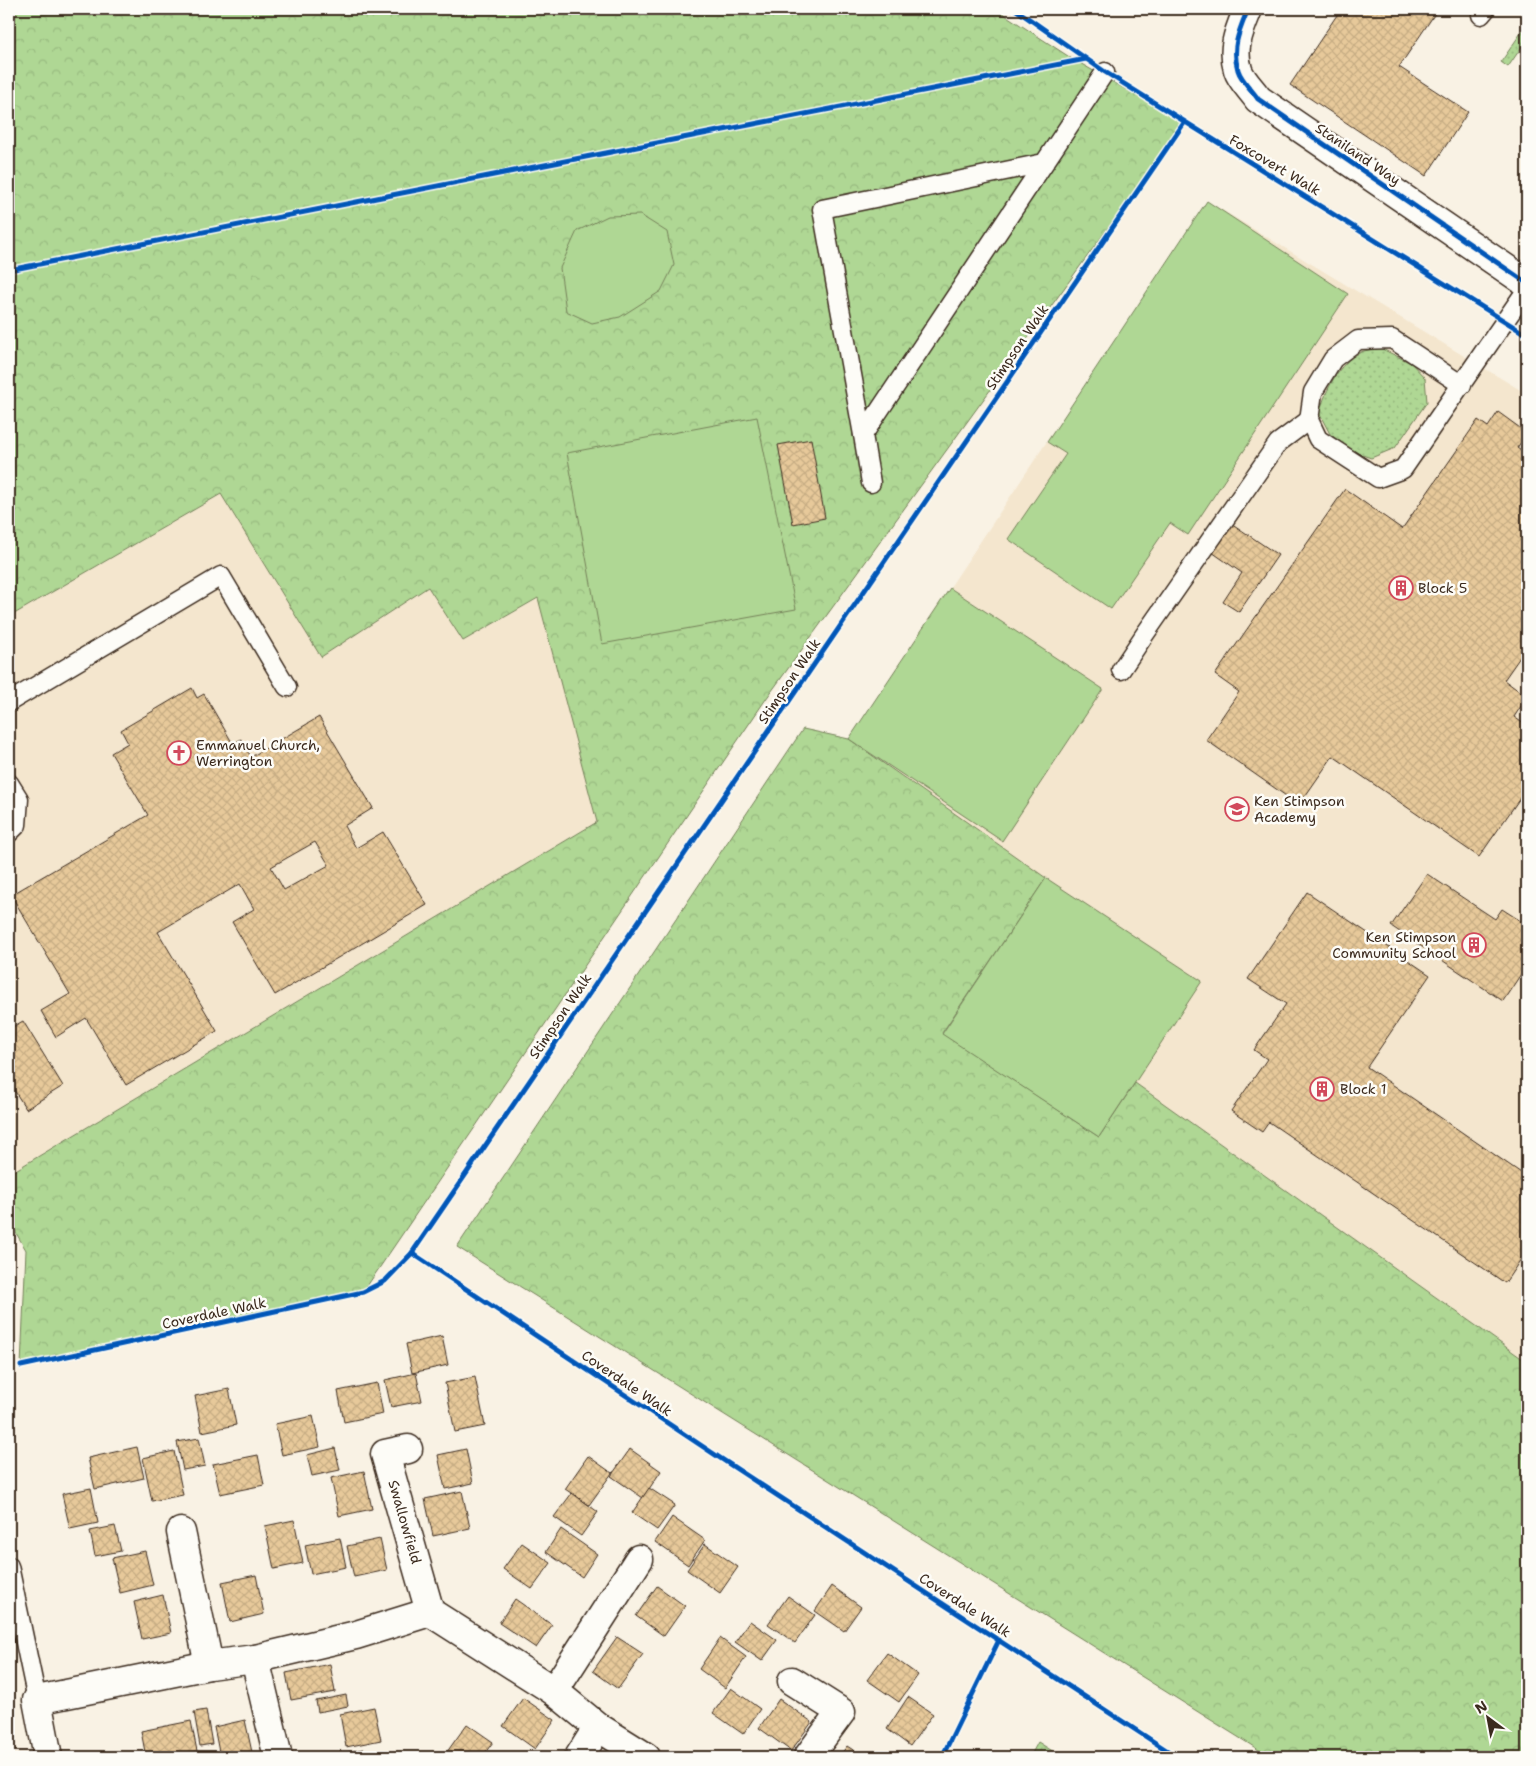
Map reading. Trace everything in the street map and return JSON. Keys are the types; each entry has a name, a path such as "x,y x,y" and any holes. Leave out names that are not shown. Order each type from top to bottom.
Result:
{"street":[{"name":"Staniland Way","path":"1248,9 1235,43 1237,63 1238,71 1258,99 1527,283"},
{"name":"Swallowfield","path":"408,1448 385,1454 430,1612"},
{"path":"181,1532 210,1665"},
{"path":"554,1691 639,1559"},
{"path":"48,1757 37,1700 210,1665 255,1659 356,1635 430,1612 554,1691 598,1727 646,1757"},
{"path":"255,1659 278,1757"},
{"path":"792,1681 841,1712 808,1757"},
{"path":"579,1757 598,1727"}],"lane":[{"path":"863,435 1105,72"},
{"path":"872,483 822,209 1044,163"},
{"path":"1462,385 1392,338 1358,340 1333,359 1313,392 1309,420 1318,439 1378,478 1403,469 1462,385 1527,289"},
{"path":"1121,670 1278,443 1309,420"},
{"path":"9,702 221,576 287,686"},
{"path":"9,783 19,799 17,824 9,833"},
{"path":"9,1566 37,1700"}],"shaded area":[{"name":"Ken Stimpson Academy","path":"1207,201 1527,394 1527,1362 1135,1083 1099,1137 942,1034 1045,878 849,739"},
{"path":"221,494 321,656 428,587 463,641 539,598 597,822 9,1174 9,617"}],"green space":[{"path":"9,9 996,9 1071,58 1184,123 766,699 363,1292 21,1366 26,1250 9,1221 9,1174 597,822 538,598 463,641 428,587 321,657 221,494 9,617"},
{"path":"1527,24 1527,39 1508,67 1501,62"},
{"path":"1207,201 1348,294 1188,535 1170,523 1111,609 1008,539 1066,454 1047,442"},
{"path":"640,215 667,232 674,265 661,291 620,317 592,323 566,311 560,268 577,231 608,216"},
{"path":"1380,348 1411,363 1425,378 1427,402 1395,448 1371,458 1354,452 1330,434 1319,413 1329,386 1345,363 1361,352"},
{"path":"757,417 796,609 602,644 567,453"},
{"path":"950,588 1103,689 1002,841 849,739"},
{"path":"803,729 849,739 1046,878 942,1033 1099,1137 1135,1083 1527,1362 1527,1757 1270,1757 457,1247"},
{"path":"1046,878 1202,981 1099,1137 942,1034"},
{"path":"1038,1742 1062,1757 1030,1757"}],"building":[{"path":"1341,9 1438,9 1399,67 1468,112 1426,176 1290,85"},
{"name":"Block 5","path":"1498,412 1527,433 1517,448 1527,455 1527,647 1504,680 1527,697 1514,717 1527,726 1527,788 1479,857 1333,756 1299,805 1206,740 1239,692 1215,675 1345,489 1402,529 1478,420 1488,427"},
{"path":"811,439 825,518 793,524 778,445"},
{"path":"1228,521 1278,555 1239,612 1223,602 1242,573 1209,550"},
{"path":"192,688 197,698 204,694 233,744 241,739 251,757 319,717 373,808 344,826 356,848 383,832 427,905 275,995 232,922 254,909 240,884 158,932 217,1031 126,1085 86,1018 56,1037 41,1011 70,994 11,895 148,815 111,753 128,743 121,730","holes":["315,842 329,865 284,890 271,867"]},
{"name":"Ken Stimpson Community School","path":"1427,874 1495,919 1502,909 1527,925 1527,965 1503,1001 1391,926"},
{"name":"Block 1","path":"1307,892 1430,975 1367,1067 1527,1177 1527,1250 1505,1283 1269,1122 1262,1132 1231,1111 1267,1059 1254,1050 1286,1004 1248,979"},
{"path":"23,1021 63,1086 26,1109 9,1082 9,1029"},
{"path":"442,1336 448,1365 412,1373 406,1344"},
{"path":"416,1373 422,1401 391,1407 385,1380"},
{"path":"475,1377 485,1426 455,1432 445,1383"},
{"path":"377,1383 383,1414 344,1422 338,1391"},
{"path":"229,1389 236,1425 202,1432 195,1396"},
{"path":"313,1416 320,1447 282,1455 275,1424"},
{"path":"199,1438 205,1466 183,1470 177,1442"},
{"path":"137,1447 144,1478 95,1489 88,1458"},
{"path":"335,1448 340,1470 312,1476 307,1455"},
{"path":"466,1449 473,1483 445,1489 438,1455"},
{"path":"630,1449 661,1471 643,1498 611,1476"},
{"path":"174,1451 183,1495 152,1501 143,1458"},
{"path":"258,1455 264,1485 220,1494 213,1464"},
{"path":"588,1456 612,1473 589,1505 565,1489"},
{"path":"364,1471 372,1509 339,1516 331,1478"},
{"path":"91,1488 98,1523 70,1529 62,1494"},
{"path":"649,1488 675,1505 657,1530 632,1513"},
{"path":"462,1491 470,1528 433,1536 425,1499"},
{"path":"572,1493 598,1512 581,1536 554,1517"},
{"path":"672,1517 705,1540 688,1565 655,1542"},
{"path":"294,1520 303,1563 274,1569 265,1526"},
{"path":"115,1526 121,1551 95,1556 90,1531"},
{"path":"561,1529 597,1554 582,1577 546,1552"},
{"path":"340,1538 346,1567 311,1574 305,1545"},
{"path":"380,1539 387,1570 354,1577 347,1546"},
{"path":"522,1543 551,1563 532,1589 503,1569"},
{"path":"705,1544 738,1567 720,1593 687,1570"},
{"path":"145,1551 153,1585 120,1593 112,1558"},
{"path":"256,1575 264,1614 230,1622 222,1582"},
{"path":"657,1586 685,1606 664,1636 636,1616"},
{"path":"832,1586 861,1607 844,1631 815,1611"},
{"path":"163,1595 171,1633 142,1639 134,1602"},
{"path":"788,1596 815,1615 795,1643 768,1624"},
{"path":"515,1599 552,1625 536,1648 499,1623"},
{"path":"750,1621 777,1640 762,1661 735,1642"},
{"path":"617,1637 643,1654 618,1689 593,1671"},
{"path":"720,1638 746,1657 725,1688 699,1669"},
{"path":"887,1653 918,1675 899,1702 867,1680"},
{"path":"330,1664 335,1692 291,1700 286,1673"},
{"path":"731,1688 760,1709 743,1734 713,1713"},
{"path":"346,1695 348,1706 318,1712 316,1701"},
{"path":"908,1697 933,1714 910,1746 887,1729"},
{"path":"523,1698 555,1720 535,1749 503,1726"},
{"path":"779,1699 812,1722 791,1751 759,1728"},
{"path":"374,1707 381,1740 346,1747 340,1714"},
{"path":"206,1710 212,1744 200,1746 194,1712"},
{"path":"245,1720 253,1757 220,1757 214,1727"},
{"path":"191,1721 197,1751 166,1757 146,1757 141,1731"},
{"path":"467,1724 493,1742 482,1757 444,1756"},
{"path":"847,1746 864,1757 839,1757"},
{"path":"363,1749 364,1757 335,1757 335,1755"}],"cycle path":[{"name":"Foxcovert Walk","path":"1015,9 1105,72 1527,335"},
{"path":"1248,9 1237,38 1235,54 1238,70 1258,99 1527,283"},
{"path":"9,270 1086,59"},
{"name":"Stimpson Walk","path":"21,1366 363,1292 385,1281 412,1253 1184,123"},
{"name":"Coverdale Walk","path":"412,1253 714,1454 1177,1757"},
{"name":"Coverdale Walk","path":"942,1757 999,1640"}],"place":[{"name":"Block 5","path":"1401,588"},
{"name":"Emmanuel Church, Werrington","path":"179,753"},
{"name":"Ken Stimpson Academy","path":"1237,809"},
{"name":"Ken Stimpson Community School","path":"1474,945"},
{"name":"Block 1","path":"1322,1089"}]}
